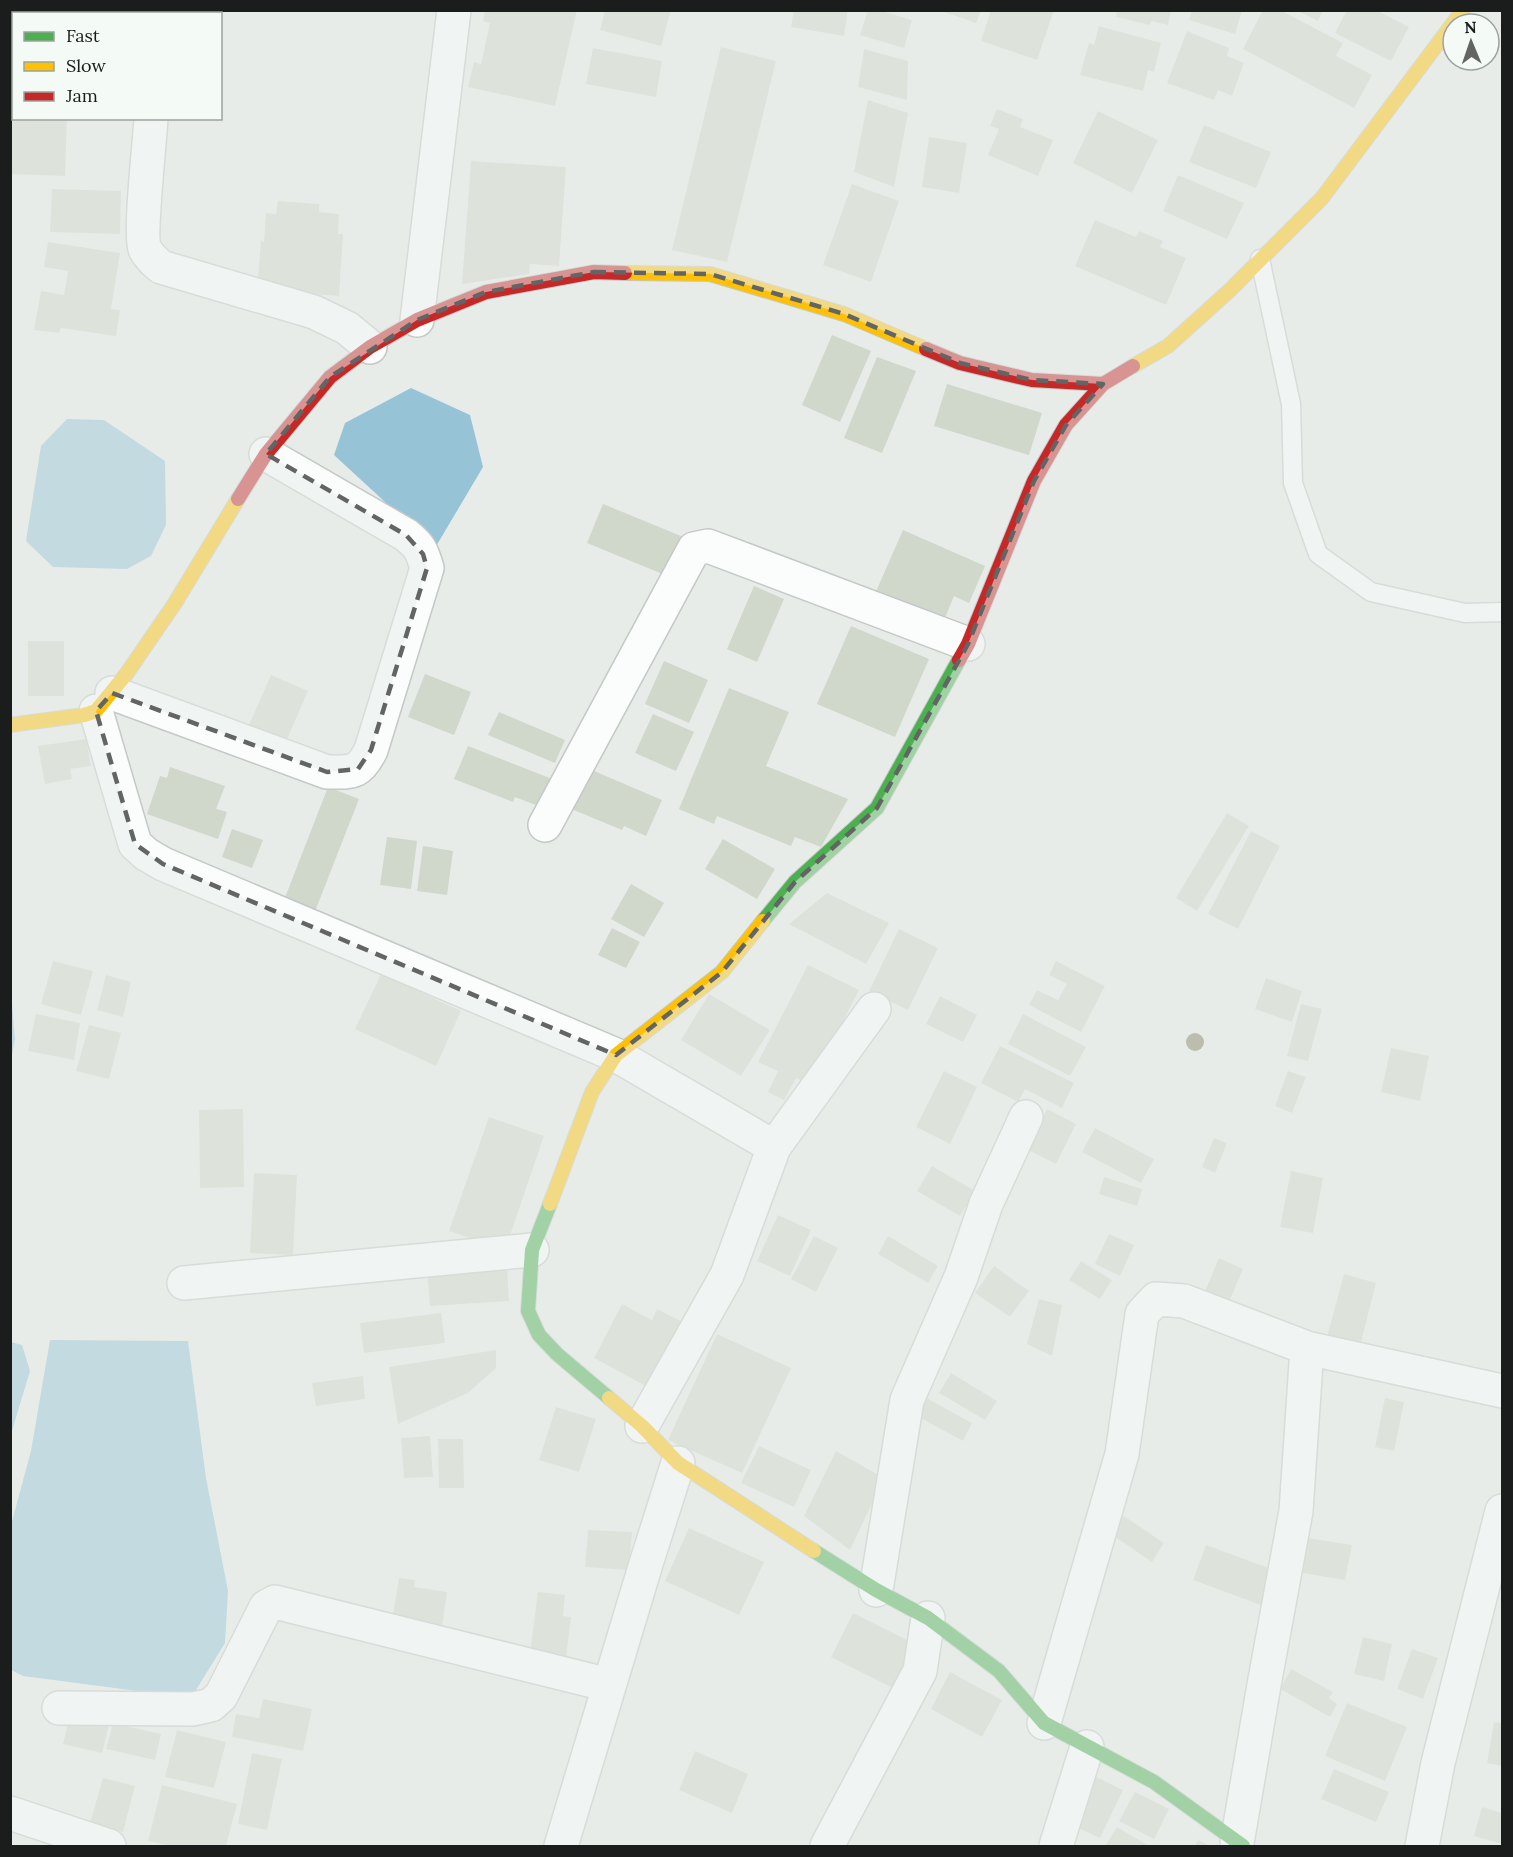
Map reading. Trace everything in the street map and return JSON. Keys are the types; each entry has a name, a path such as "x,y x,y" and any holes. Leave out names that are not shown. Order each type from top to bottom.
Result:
{"street":[{"path":"417,320 454,10"},
{"path":"1307,1348 1296,1511 1264,1685 1240,1845 1154,1782 1044,1723 999,1671 928,1618 876,1590 678,1463 642,1426 557,1354 539,1335 528,1311 532,1250 592,1092 616,1055 722,972 795,882 877,808 968,644 1034,481 1066,425 1103,384 1168,346 1230,290 1322,198 1463,10"},
{"path":"152,120 144,248 152,259 161,267 314,312 347,328 370,347"},
{"path":"10,725 84,715 104,702 175,603 266,454 330,377 370,347 417,320 486,292 594,272 710,274 844,314 960,363 1032,380 1103,384"},
{"path":"104,702 327,772 348,772 358,770 364,765 371,750 426,568 423,554 419,545 406,535 266,454"},
{"path":"544,825 694,549 698,547 708,546 968,644"},
{"path":"104,702 135,844 146,854 163,864 616,1055 774,1147"},
{"path":"642,1426 727,1275 774,1147 874,1009"},
{"path":"876,1590 907,1400 961,1277 986,1204 1026,1118"},
{"path":"184,1283 532,1250"},
{"path":"1044,1723 1122,1454 1142,1314 1156,1299 1184,1301 1307,1348 1503,1391"},
{"path":"561,1846 678,1463"},
{"path":"1422,1846 1438,1763 1503,1511"},
{"path":"60,1708 171,1710 194,1709 211,1705 221,1696 266,1607 275,1602 609,1685"},
{"path":"827,1846 920,1671 928,1618"},
{"path":"1056,1846 1087,1747"},
{"path":"10,1813 110,1846"}],"lane":[{"path":"1260,259 1290,404 1293,483 1318,554 1371,592 1465,613 1503,612"}],"highlighted area":[{"path":"594,272 710,274 844,314 960,363 1032,380 1103,384 1066,425 1034,481 968,644 877,808 795,882 722,972 616,1055 163,864 135,844 96,711 112,693 327,772 358,769 371,750 427,568 423,554 406,535 266,454 330,377 417,320 486,292"}],"water":[{"path":"411,388 470,415 483,467 435,548 334,455 345,423"},
{"path":"67,419 104,420 165,461 166,525 151,556 127,569 53,567 26,541 41,446"},
{"path":"10,981 15,1039 11,1060 10,1060"},
{"path":"50,1340 188,1341 206,1478 228,1591 225,1643 191,1698 23,1676 11,1670 11,1525 31,1451"},
{"path":"11,1342 22,1345 30,1371 11,1434"}],"building":[{"path":"485,10 577,10 555,106 468,87 474,62 481,64 490,23 483,21"},
{"path":"605,10 671,10 661,46 600,30"},
{"path":"794,10 848,10 844,36 791,27"},
{"path":"868,10 878,10 912,20 904,48 860,35"},
{"path":"938,10 981,10 976,23"},
{"path":"991,10 1054,10 1037,60 981,41"},
{"path":"1117,10 1171,10 1168,25 1151,21 1150,25 1116,17"},
{"path":"1192,10 1242,10 1235,34 1189,20"},
{"path":"1263,10 1280,10 1343,43 1336,56 1372,75 1354,108 1243,49"},
{"path":"1296,10 1323,10 1318,21"},
{"path":"1347,10 1376,10 1409,27 1391,61 1335,33"},
{"path":"1099,26 1161,43 1154,72 1148,70 1143,91 1080,75 1089,43 1094,45"},
{"path":"1187,31 1229,48 1227,56 1244,63 1232,96 1218,90 1214,100 1167,83"},
{"path":"721,47 776,61 727,262 672,250"},
{"path":"593,48 662,61 656,97 586,84"},
{"path":"864,49 908,61 907,100 858,87"},
{"path":"868,100 908,113 894,187 854,172"},
{"path":"10,106 12,106 12,120 67,120 65,176 10,174"},
{"path":"997,109 1023,119 1020,127 1053,140 1038,176 988,155 999,129 990,126"},
{"path":"1098,111 1158,140 1132,193 1073,163"},
{"path":"1204,125 1271,152 1256,188 1189,162"},
{"path":"929,137 967,143 959,193 922,187"},
{"path":"471,161 566,167 559,266 530,264 529,274 462,284"},
{"path":"1178,175 1244,203 1227,239 1163,211"},
{"path":"852,184 899,201 871,282 823,265"},
{"path":"52,189 121,191 120,234 50,232"},
{"path":"278,201 319,204 319,212 339,214 338,234 343,234 339,296 257,290 266,213 276,214"},
{"path":"1095,220 1136,237 1139,231 1163,241 1160,247 1186,258 1166,305 1075,266"},
{"path":"48,242 120,253 111,309 120,310 116,336 61,328 59,333 34,330 41,291 64,295 68,271 44,267"},
{"path":"832,335 871,351 840,422 802,405"},
{"path":"877,357 916,371 882,453 844,438"},
{"path":"947,384 1042,413 1029,455 934,426"},
{"path":"603,504 681,536 665,575 587,543"},
{"path":"903,530 985,566 969,603 954,596 942,625 874,596"},
{"path":"754,586 784,599 757,662 727,649"},
{"path":"851,626 929,659 895,737 817,704"},
{"path":"28,641 64,641 64,696 28,696"},
{"path":"664,661 708,680 689,723 645,704"},
{"path":"425,674 471,692 454,735 408,717"},
{"path":"271,675 308,691 282,751 245,734"},
{"path":"729,688 789,712 766,766 848,799 821,847 795,837 791,846 717,816 714,824 679,809"},
{"path":"499,712 565,740 555,763 488,735"},
{"path":"653,714 694,732 676,771 635,753"},
{"path":"86,739 91,766 70,769 72,779 45,784 38,746"},
{"path":"468,746 552,779 541,807 515,797 513,802 454,779"},
{"path":"170,767 225,786 216,809 227,812 218,839 147,814 160,776 167,778"},
{"path":"587,768 662,800 646,836 624,826 622,830 569,808"},
{"path":"328,787 359,799 312,919 281,908"},
{"path":"1227,813 1249,826 1197,911 1176,898"},
{"path":"232,829 263,840 252,868 222,857"},
{"path":"1251,831 1280,846 1238,929 1208,914"},
{"path":"387,837 417,841 411,889 380,885"},
{"path":"723,839 775,869 757,899 705,869"},
{"path":"423,846 453,851 447,895 417,891"},
{"path":"631,884 664,903 644,937 611,919"},
{"path":"827,893 889,923 866,964 789,924"},
{"path":"612,928 640,942 626,968 598,955"},
{"path":"899,929 938,948 908,1010 869,991"},
{"path":"53,961 93,971 81,1015 41,1004"},
{"path":"1056,961 1105,986 1081,1032 1029,1005 1037,990 1058,1000 1067,984 1049,975"},
{"path":"808,965 859,990 811,1085 796,1078 784,1100 768,1092 778,1071 758,1062"},
{"path":"381,974 461,1011 436,1066 355,1029"},
{"path":"106,975 131,982 123,1017 97,1010"},
{"path":"1266,978 1302,991 1292,1022 1255,1009"},
{"path":"709,994 770,1030 741,1076 681,1040"},
{"path":"940,996 977,1015 963,1042 926,1024"},
{"path":"1301,1004 1322,1009 1308,1061 1287,1056"},
{"path":"36,1014 80,1023 74,1060 28,1051"},
{"path":"1023,1014 1086,1047 1070,1076 1008,1044"},
{"path":"89,1025 121,1033 109,1079 76,1071"},
{"path":"1000,1046 1074,1083 1062,1108 1025,1089 1018,1102 981,1083"},
{"path":"1391,1048 1429,1056 1420,1101 1381,1092"},
{"path":"944,1071 977,1087 950,1144 916,1127"},
{"path":"1288,1071 1306,1077 1292,1113 1275,1106"},
{"path":"243,1109 244,1187 200,1188 199,1110"},
{"path":"1047,1109 1076,1124 1056,1164 1026,1149"},
{"path":"489,1117 544,1136 505,1250 449,1231"},
{"path":"1095,1128 1154,1159 1141,1183 1082,1152"},
{"path":"1214,1138 1227,1143 1215,1173 1202,1167"},
{"path":"932,1166 975,1191 960,1216 917,1191"},
{"path":"1291,1171 1323,1178 1313,1233 1280,1227"},
{"path":"254,1173 297,1175 293,1255 250,1253"},
{"path":"1104,1177 1142,1189 1137,1206 1099,1194"},
{"path":"778,1215 811,1230 790,1276 757,1261"},
{"path":"1109,1234 1134,1245 1120,1276 1095,1264"},
{"path":"814,1236 838,1248 816,1292 791,1279"},
{"path":"888,1236 938,1266 928,1283 878,1254"},
{"path":"1219,1258 1243,1269 1225,1311 1201,1301"},
{"path":"1081,1261 1112,1280 1100,1299 1069,1280"},
{"path":"507,1264 509,1301 430,1306 427,1268"},
{"path":"994,1266 1029,1291 1010,1317 975,1293"},
{"path":"1344,1274 1376,1283 1360,1346 1327,1337"},
{"path":"1039,1299 1062,1305 1052,1356 1027,1344"},
{"path":"622,1304 652,1320 657,1309 690,1326 655,1391 594,1358"},
{"path":"441,1313 445,1343 364,1353 360,1323"},
{"path":"717,1334 791,1368 742,1473 668,1440"},
{"path":"496,1350 496,1368 468,1393 398,1424 389,1367"},
{"path":"951,1373 997,1401 985,1420 939,1393"},
{"path":"363,1376 365,1399 316,1406 312,1383"},
{"path":"923,1396 972,1423 963,1441 913,1414"},
{"path":"1385,1398 1404,1402 1394,1451 1375,1447"},
{"path":"556,1407 596,1419 579,1472 539,1460"},
{"path":"430,1436 433,1477 404,1478 401,1438"},
{"path":"438,1439 463,1439 464,1488 439,1488"},
{"path":"759,1446 811,1470 794,1507 741,1483"},
{"path":"836,1451 884,1478 850,1550 804,1516"},
{"path":"1124,1516 1164,1543 1152,1562 1111,1534"},
{"path":"689,1528 764,1562 739,1615 665,1581"},
{"path":"588,1530 632,1532 629,1570 585,1567"},
{"path":"1301,1537 1352,1545 1345,1580 1296,1572"},
{"path":"1206,1545 1274,1570 1261,1605 1193,1580"},
{"path":"399,1578 415,1580 414,1587 447,1592 441,1634 391,1627"},
{"path":"538,1592 565,1595 563,1616 571,1617 566,1658 530,1653"},
{"path":"853,1613 915,1644 893,1688 831,1657"},
{"path":"1363,1637 1392,1644 1384,1681 1354,1674"},
{"path":"1412,1649 1438,1658 1423,1699 1397,1689"},
{"path":"1291,1669 1333,1692 1329,1698 1337,1704 1330,1717 1280,1689"},
{"path":"950,1672 1002,1700 982,1737 931,1709"},
{"path":"263,1699 312,1709 303,1751 232,1737 236,1714 259,1718"},
{"path":"1347,1703 1407,1727 1385,1781 1325,1756"},
{"path":"70,1716 109,1725 102,1753 63,1744"},
{"path":"1494,1722 1502,1723 1502,1766 1487,1763"},
{"path":"113,1723 161,1734 155,1760 106,1749"},
{"path":"177,1730 226,1742 214,1788 165,1777"},
{"path":"695,1751 748,1774 732,1813 679,1790"},
{"path":"252,1753 282,1759 267,1830 238,1824"},
{"path":"1334,1769 1389,1792 1376,1822 1321,1799"},
{"path":"1092,1775 1123,1790 1100,1838 1068,1823"},
{"path":"103,1778 135,1786 123,1832 90,1823"},
{"path":"162,1785 237,1804 226,1846 170,1846 148,1841"},
{"path":"1135,1792 1169,1809 1154,1839 1119,1821"},
{"path":"1482,1807 1502,1813 1502,1844 1474,1836"},
{"path":"1117,1827 1149,1846 1105,1846"},
{"path":"1198,1840 1210,1846 1195,1846"}],"traffic: fast":[{"path":"763,921 795,882 877,808 959,660"},
{"path":"550,1204 532,1250 528,1311 539,1335 557,1354 609,1398"},
{"path":"814,1551 876,1590 928,1618 999,1671 1044,1723 1154,1782 1243,1846"}],"traffic: slow":[{"path":"1133,366 1168,346 1230,290 1322,198 1463,10"},
{"path":"625,273 710,274 844,314 926,349"},
{"path":"10,725 84,715 96,711 127,673 175,603 238,499"},
{"path":"550,1204 592,1092 616,1055 722,972 763,921"},
{"path":"609,1398 642,1426 678,1463 814,1551"}],"traffic: jam":[{"path":"238,499 266,454 330,377 370,347 417,320 486,292 594,272 625,273"},
{"path":"926,349 960,363 1032,380 1103,384"},
{"path":"959,660 968,644 1034,481 1066,425 1103,384 1133,366"}]}
